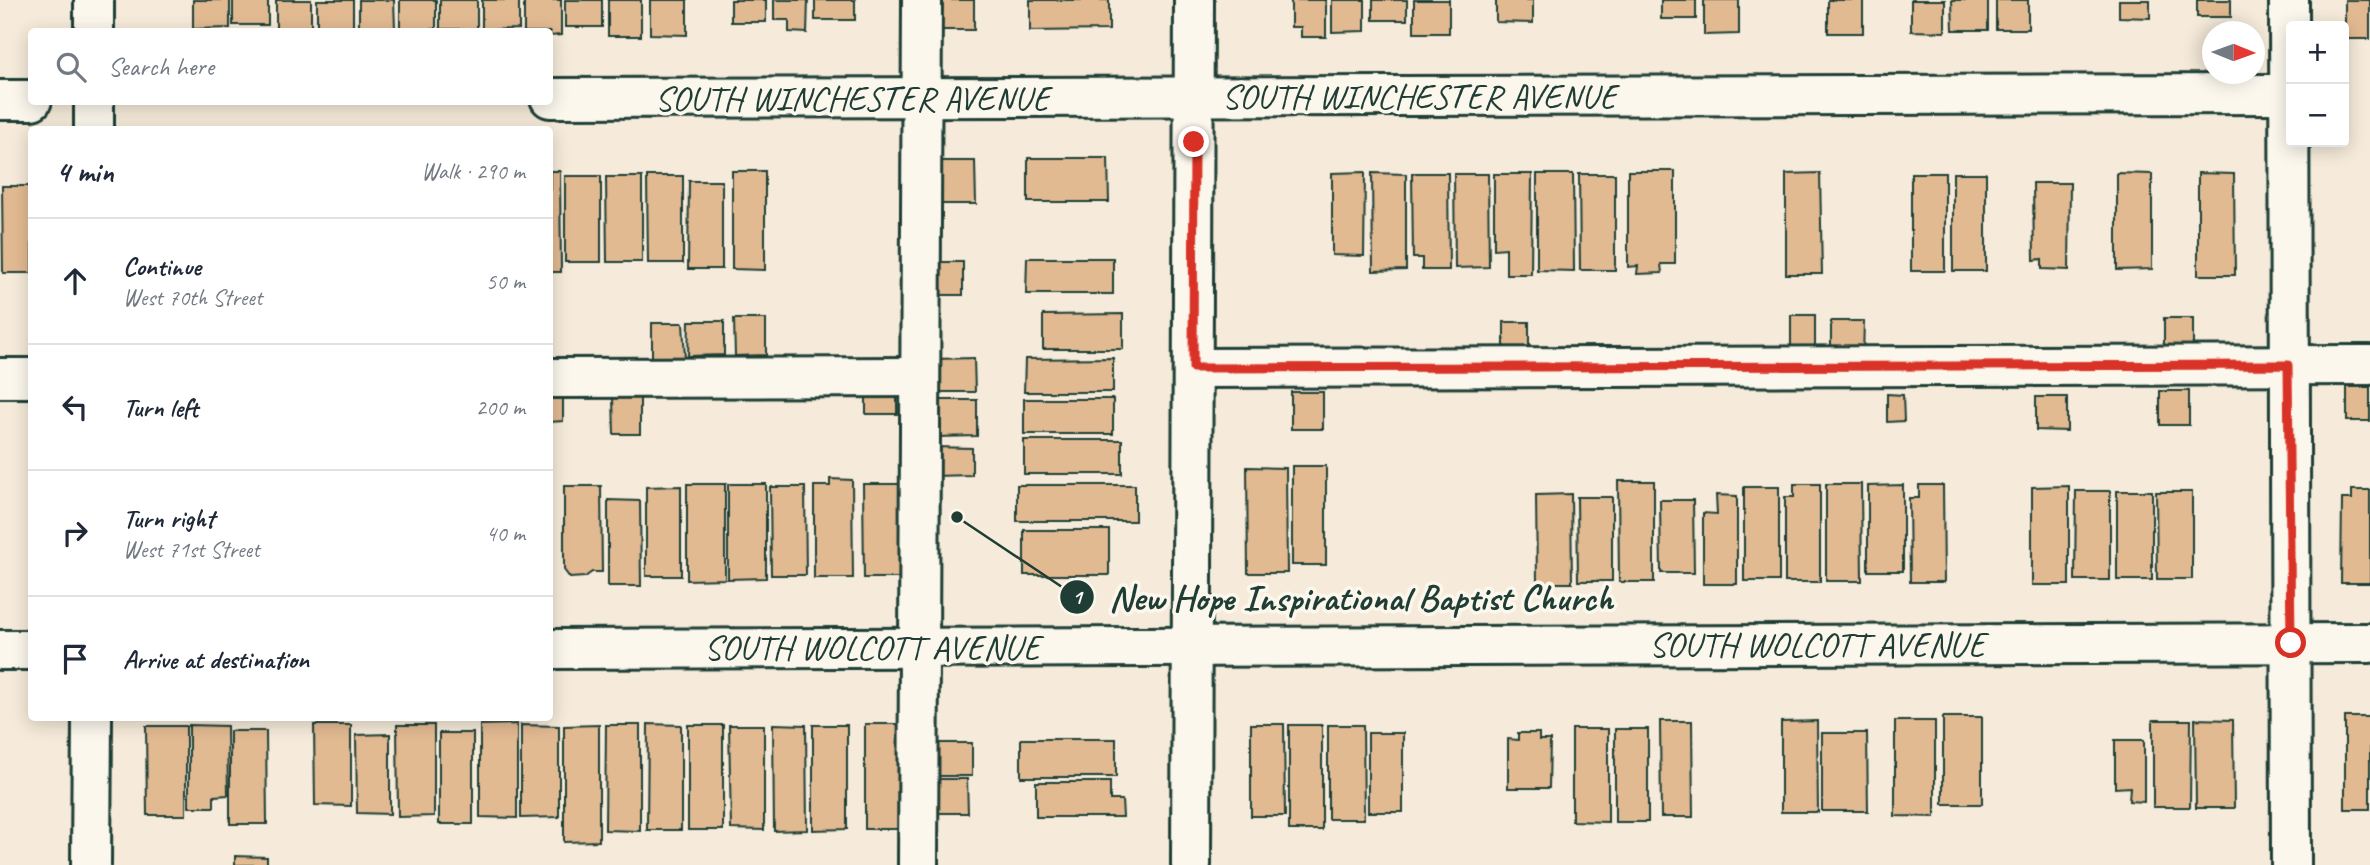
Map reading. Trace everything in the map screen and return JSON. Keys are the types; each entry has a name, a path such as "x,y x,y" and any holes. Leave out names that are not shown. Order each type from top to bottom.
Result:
{"street":[{"path":"94,0 94,28"},
{"path":"918,865 922,0"},
{"path":"1191,865 1194,0"},
{"path":"2289,84 2290,0"},
{"name":"SOUTH WINCHESTER AVENUE","path":"553,99 2286,94"},
{"path":"0,100 28,100"},
{"path":"94,105 94,126"},
{"path":"2289,147 2291,865"},
{"path":"1193,368 2370,365"},
{"path":"553,377 920,377"},
{"path":"0,378 28,378"},
{"name":"SOUTH WOLCOTT AVENUE","path":"553,649 2370,643"},
{"path":"0,650 28,650"},
{"path":"91,865 92,721"}],"building":[{"path":"193,0 230,0 230,28 193,28"},
{"path":"233,0 268,0 268,25 233,25"},
{"path":"276,0 311,0 311,28 276,28"},
{"path":"317,0 353,0 353,28 317,28"},
{"path":"359,0 394,0 395,28 359,28"},
{"path":"400,0 436,0 436,28 400,28"},
{"path":"440,0 477,0 477,28 440,28"},
{"path":"482,0 519,0 519,28 482,28"},
{"path":"524,0 561,0 561,35 553,36 553,28 524,28"},
{"path":"565,0 602,0 602,27 565,27"},
{"path":"608,0 641,0 641,36 608,36"},
{"path":"650,0 687,0 687,35 650,34"},
{"path":"731,0 766,0 766,22 731,22"},
{"path":"774,0 808,0 807,33 789,32 789,20 774,20"},
{"path":"815,0 855,0 855,20 815,20"},
{"path":"933,0 974,0 974,30 934,30"},
{"path":"1030,0 1109,0 1109,30 1030,31"},
{"path":"1291,0 1326,0 1326,37 1301,37 1301,27 1291,27"},
{"path":"1332,0 1365,0 1365,31 1332,32"},
{"path":"1373,0 1407,0 1407,20 1373,20"},
{"path":"1414,0 1449,0 1449,33 1414,33"},
{"path":"1496,0 1533,0 1533,23 1496,22"},
{"path":"1661,0 1696,0 1696,19 1661,19"},
{"path":"1704,0 1739,0 1739,34 1704,35"},
{"path":"1828,0 1863,0 1863,33 1828,33"},
{"path":"1911,0 1945,0 1945,32 1911,31"},
{"path":"1952,0 1988,0 1988,30 1953,30"},
{"path":"1996,0 2028,0 2028,29 1996,29"},
{"path":"2119,0 2150,0 2150,18 2119,17"},
{"path":"2197,0 2231,0 2231,17 2197,17"},
{"path":"2345,0 2370,0 2370,39 2349,39 2349,21 2345,21"},
{"path":"1028,158 1108,158 1109,202 1028,202"},
{"path":"936,161 975,161 976,204 936,204"},
{"path":"553,171 560,171 561,272 553,272"},
{"path":"732,171 765,171 765,270 732,269"},
{"path":"1628,171 1675,171 1675,264 1661,264 1662,273 1637,274 1638,266 1628,267"},
{"path":"1365,172 1364,256 1332,255 1332,173"},
{"path":"1372,173 1406,174 1406,270 1373,271"},
{"path":"1412,173 1448,173 1449,270 1422,270 1422,258 1413,258"},
{"path":"1820,173 1822,274 1786,274 1786,174"},
{"path":"1911,173 1945,173 1945,271 1911,271"},
{"path":"1953,173 1986,173 1986,271 1953,271"},
{"path":"2117,173 2152,174 2152,269 2117,270"},
{"path":"2198,173 2234,174 2235,275 2198,275"},
{"path":"1454,174 1488,174 1489,267 1455,268"},
{"path":"1494,174 1532,174 1531,274 1506,274 1506,248 1494,249"},
{"path":"1537,174 1573,174 1574,271 1537,270"},
{"path":"1579,174 1615,174 1615,270 1580,270"},
{"path":"565,176 601,176 601,262 565,262"},
{"path":"647,176 683,176 683,263 648,263"},
{"path":"606,177 642,177 642,262 607,262"},
{"path":"689,181 722,181 722,269 688,269"},
{"path":"2033,183 2070,183 2069,270 2042,269 2042,259 2034,260"},
{"path":"2,186 28,186 28,273 3,273"},
{"path":"1027,258 1113,258 1113,294 1026,294"},
{"path":"929,262 963,262 963,295 928,295"},
{"path":"1123,314 1123,349 1043,349 1043,315"},
{"path":"1791,315 1815,315 1815,350 1791,351"},
{"path":"2164,318 2193,318 2193,357 2164,357"},
{"path":"734,319 766,319 766,355 735,356"},
{"path":"689,321 724,321 724,355 688,356"},
{"path":"1831,321 1864,321 1863,356 1831,356"},
{"path":"1504,322 1529,322 1529,355 1504,355"},
{"path":"652,323 683,323 685,359 652,358"},
{"path":"974,358 975,392 935,392 934,359"},
{"path":"1113,358 1113,392 1024,392 1025,359"},
{"path":"2347,387 2370,387 2370,421 2347,421"},
{"path":"2160,391 2189,391 2189,425 2160,425"},
{"path":"1291,392 1323,392 1323,429 1291,429"},
{"path":"553,393 563,393 563,421 553,422"},
{"path":"866,393 897,393 897,414 866,414"},
{"path":"1887,394 1903,395 1904,421 1887,422"},
{"path":"640,396 640,434 614,434 613,397"},
{"path":"2036,397 2067,397 2067,431 2036,430"},
{"path":"1024,399 1113,399 1113,434 1024,434"},
{"path":"937,400 977,400 977,436 937,437"},
{"path":"1024,440 1122,440 1122,474 1024,474"},
{"path":"934,447 972,448 972,475 934,476"},
{"path":"1292,466 1326,466 1326,565 1292,565"},
{"path":"1247,467 1286,468 1287,573 1248,573"},
{"path":"830,479 852,480 853,578 814,578 814,486 830,486"},
{"path":"1618,481 1654,481 1654,582 1619,582"},
{"path":"687,484 725,484 725,579 687,580"},
{"path":"728,484 766,484 766,578 728,579"},
{"path":"863,484 900,484 900,578 864,578"},
{"path":"1794,484 1820,484 1820,582 1785,582 1785,497 1794,497"},
{"path":"1826,484 1861,484 1862,581 1826,581"},
{"path":"1017,485 1135,485 1135,521 1017,521"},
{"path":"1903,485 1903,571 1868,571 1868,486"},
{"path":"1919,485 1943,485 1944,582 1910,582 1909,498 1919,498"},
{"path":"564,486 601,486 602,572 570,578 564,570"},
{"path":"681,486 681,576 646,576 646,487"},
{"path":"2069,486 2069,585 2032,585 2032,487"},
{"path":"770,487 805,487 806,575 771,575"},
{"path":"1744,487 1779,487 1779,581 1744,581"},
{"path":"2352,490 2370,490 2370,583 2341,583 2342,499 2352,499"},
{"path":"2076,491 2110,491 2110,580 2075,580"},
{"path":"2117,491 2152,491 2152,580 2117,580"},
{"path":"2156,492 2192,492 2192,579 2157,579"},
{"path":"1571,494 1572,583 1537,583 1536,495"},
{"path":"1716,495 1737,496 1737,584 1703,584 1703,513 1717,514"},
{"path":"1577,497 1612,497 1612,581 1578,581"},
{"path":"608,500 640,501 641,586 608,586"},
{"path":"1660,500 1693,500 1694,573 1661,573"},
{"path":"1024,530 1109,530 1109,575 1024,575"},
{"path":"1943,717 1982,717 1982,804 1943,804"},
{"path":"2345,717 2370,717 2370,809 2345,809"},
{"path":"2195,719 2233,720 2234,808 2196,808"},
{"path":"2153,720 2191,720 2190,807 2153,807"},
{"path":"1660,721 1692,721 1693,817 1661,817"},
{"path":"1817,721 1818,812 1781,812 1781,722"},
{"path":"1895,721 1935,721 1935,817 1895,816"},
{"path":"517,724 517,818 480,817 480,725"},
{"path":"648,724 681,725 681,830 647,830"},
{"path":"773,724 806,725 807,830 774,831"},
{"path":"865,724 900,724 900,829 865,829"},
{"path":"1251,724 1284,724 1285,816 1251,816"},
{"path":"189,725 227,726 228,795 214,796 214,807 189,807"},
{"path":"314,725 351,725 351,806 315,805"},
{"path":"397,725 434,725 434,816 398,817"},
{"path":"521,725 559,726 559,817 521,818"},
{"path":"599,725 599,841 564,842 564,726"},
{"path":"606,725 640,725 640,831 605,830"},
{"path":"688,725 723,725 723,830 688,830"},
{"path":"729,725 764,725 764,830 731,829"},
{"path":"813,725 847,725 847,829 813,830"},
{"path":"1289,725 1322,725 1322,830 1289,830"},
{"path":"1328,725 1363,725 1364,819 1328,819"},
{"path":"146,726 186,726 186,815 147,815"},
{"path":"1572,729 1608,729 1608,822 1572,821"},
{"path":"1615,729 1648,729 1648,822 1615,822"},
{"path":"230,731 266,731 267,824 230,824"},
{"path":"439,733 473,733 473,824 439,824"},
{"path":"1368,733 1403,733 1403,812 1368,812"},
{"path":"1518,733 1539,733 1539,740 1550,740 1549,788 1508,788 1508,739 1518,740"},
{"path":"1822,733 1867,733 1868,811 1822,811"},
{"path":"390,734 390,814 357,813 356,735"},
{"path":"1021,739 1116,739 1116,777 1021,777"},
{"path":"2115,740 2144,740 2144,802 2129,801 2130,787 2115,788"},
{"path":"932,743 972,743 972,776 932,776"},
{"path":"931,779 967,779 968,813 930,813"},
{"path":"1036,782 1110,782 1110,800 1122,800 1123,817 1036,817"},
{"path":"235,856 267,857 267,865 235,865"}],"place":[{"name":"New Hope Inspirational Baptist Church","path":"957,517"}],"route":[{"path":"1194,142 1193,368 2288,365 2291,643"}]}
